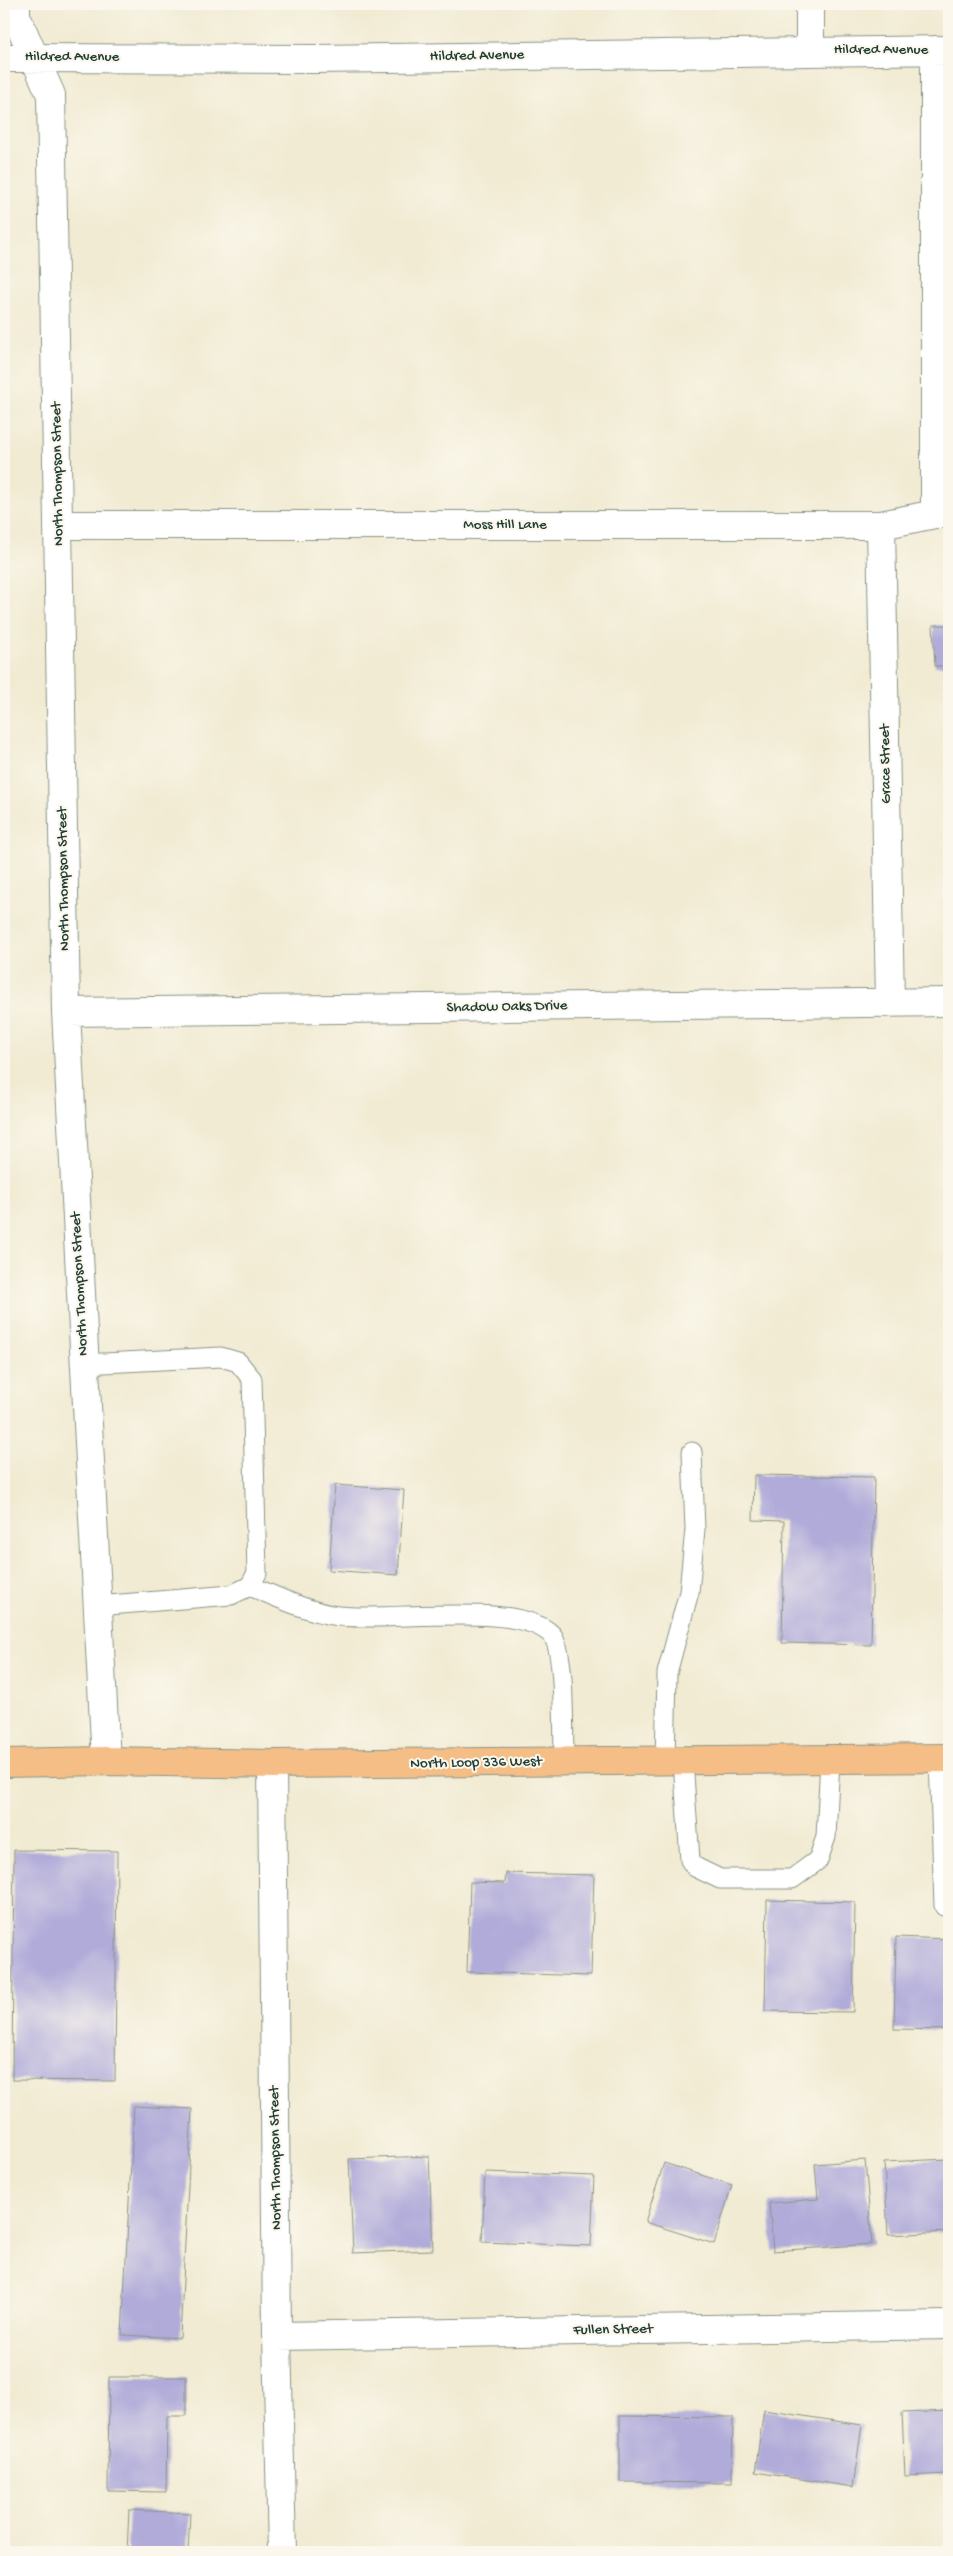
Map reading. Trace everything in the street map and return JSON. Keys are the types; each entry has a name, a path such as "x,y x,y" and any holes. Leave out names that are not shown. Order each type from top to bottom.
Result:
{"main road":[{"name":"North Loop 336 West","path":"4,1763 106,1761 272,1764 944,1758"}],"street":[{"name":"North Thompson Street","path":"16,4 16,16 51,95 66,1012 106,1761"},
{"path":"810,4 810,50"},
{"name":"Hildred Avenue","path":"4,58 315,59 810,50 942,50"},
{"path":"942,50 942,514"},
{"name":"Moss Hill Lane","path":"59,525 880,525 942,514"},
{"name":"Grace Street","path":"880,525 890,1002"},
{"name":"Shadow Oaks Drive","path":"66,1012 949,1002"},
{"name":"North Thompson Street","path":"272,1764 282,2552"},
{"name":"Fullen Street","path":"278,2336 949,2325"}],"lane":[{"path":"84,1364 221,1357 238,1362 252,1379 257,1572 250,1586 230,1595 97,1606"},
{"path":"692,1452 695,1529 689,1592 667,1673 674,1761 690,1860 695,1867 720,1879 792,1879 818,1860 826,1837 830,1760"},
{"path":"250,1586 297,1605 333,1615 501,1616 530,1623 552,1635 560,1652 564,1762"},
{"path":"944,1758 946,1868 944,1906"}],"building":[{"path":"933,625 949,625 949,666 935,666"},
{"path":"754,1475 874,1477 871,1645 782,1643 784,1521 753,1520"},
{"path":"335,1485 404,1490 398,1575 329,1570"},
{"path":"14,1850 117,1851 115,2081 12,2080"},
{"path":"506,1873 594,1875 591,1976 467,1972 470,1882 505,1883"},
{"path":"767,1900 855,1902 853,2012 765,2011"},
{"path":"896,1937 949,1939 949,2030 894,2029"},
{"path":"134,2106 192,2109 180,2338 122,2335"},
{"path":"429,2156 433,2250 353,2253 349,2159"},
{"path":"949,2159 949,2232 888,2235 884,2162"},
{"path":"865,2160 872,2244 773,2251 769,2203 818,2199 815,2164"},
{"path":"664,2163 732,2185 714,2244 645,2222"},
{"path":"485,2172 594,2176 591,2246 482,2242"},
{"path":"109,2377 186,2377 186,2416 167,2416 166,2492 108,2491"},
{"path":"764,2410 862,2425 853,2487 755,2472"},
{"path":"949,2411 949,2474 905,2476 902,2413"},
{"path":"620,2416 733,2417 732,2483 620,2482"},
{"path":"129,2510 190,2513 188,2552 127,2552"}]}
